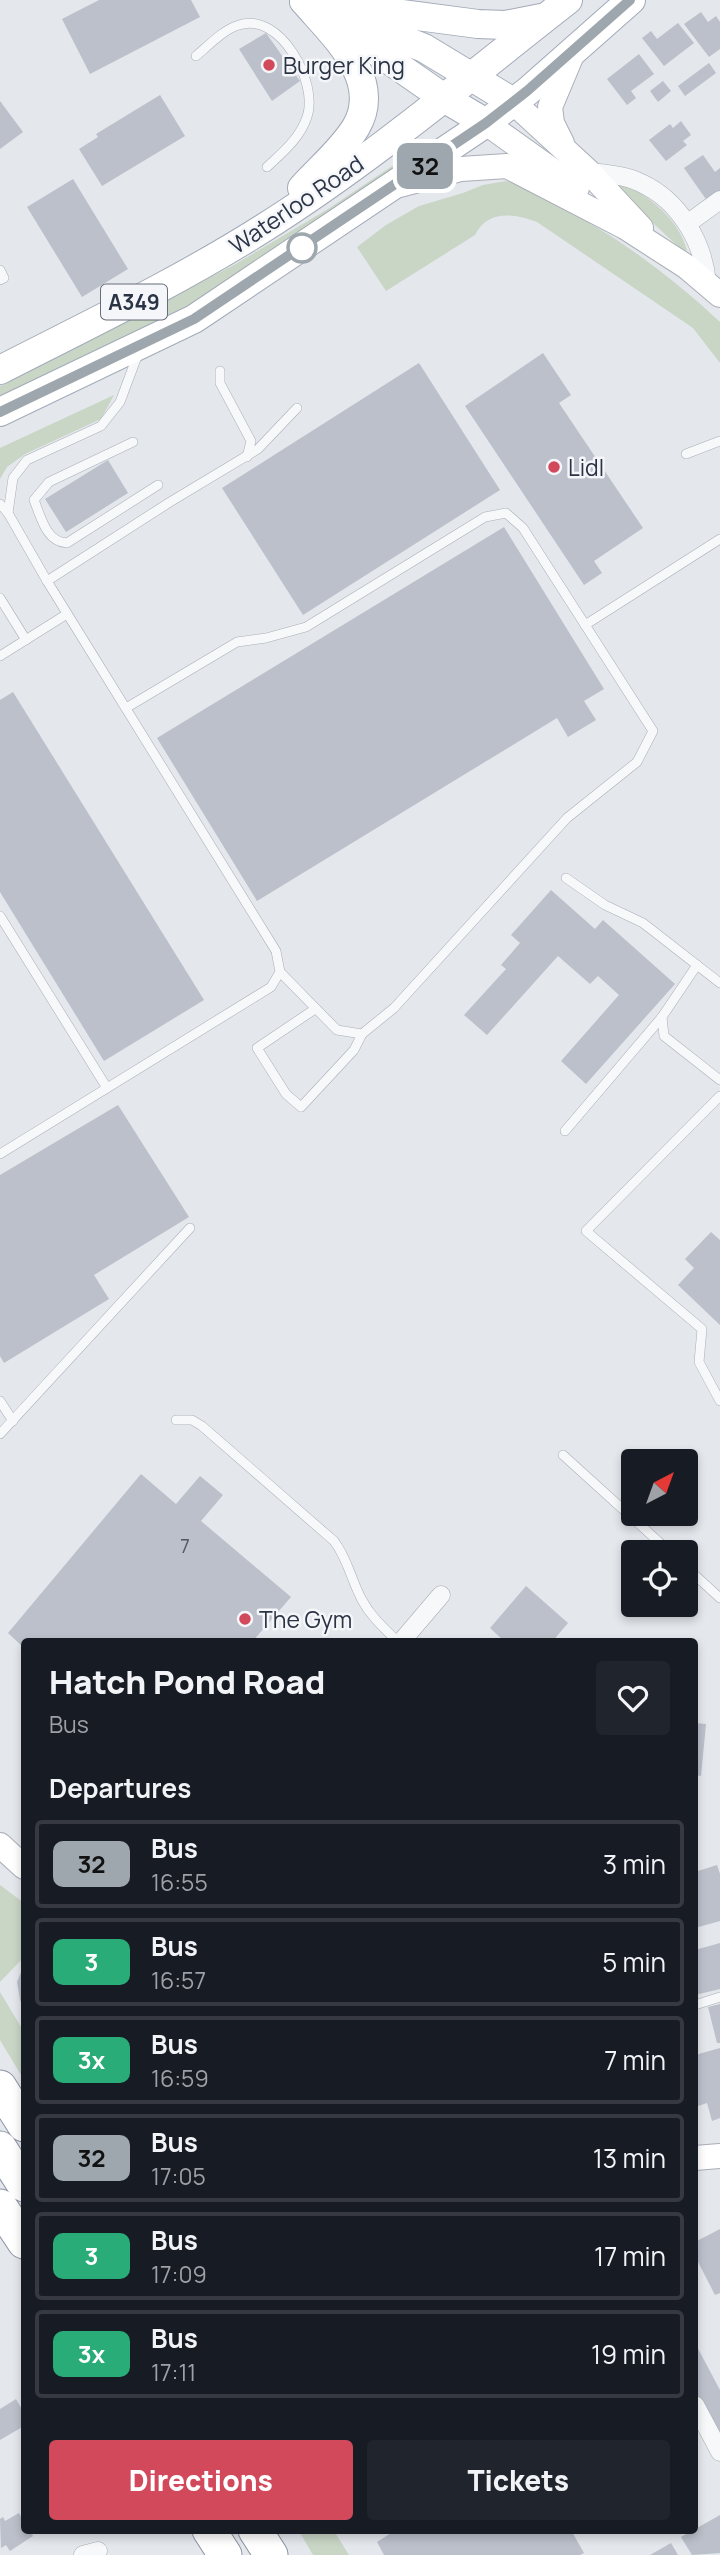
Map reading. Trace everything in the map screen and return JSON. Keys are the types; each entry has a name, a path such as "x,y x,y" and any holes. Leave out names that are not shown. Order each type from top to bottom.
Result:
{"highway":[{"path":"0,2087 21,2120"},
{"path":"0,2148 21,2180"},
{"path":"0,2206 21,2238"},
{"path":"212,2534 225,2555"},
{"path":"258,2534 271,2555"},
{"path":"276,2534 289,2555"}],"main road":[{"name":"Waterloo Road","path":"0,370 138,300 265,228 392,139 568,0"},
{"name":"Waterloo Road","path":"0,412 194,319 396,186 486,123 631,0"},
{"name":"A349","path":"311,1 478,24 505,25 546,17"},
{"name":"A349","path":"265,228 356,126 363,104 360,76 351,56 311,1"},
{"path":"311,1 424,48 513,102"},
{"path":"311,1 444,98 486,123"}],"street":[{"path":"565,150 552,123 550,107 574,50"},
{"path":"513,102 589,172 632,220 713,289"},
{"path":"486,123 579,189 632,220"},
{"path":"396,186 461,169 507,166 625,227 687,267"},
{"path":"589,172 618,175 642,183 673,207 699,242 713,289"},
{"path":"687,224 720,200"},
{"path":"403,1638 441,1595"},
{"path":"0,1845 21,1864"},
{"path":"698,2158 720,2156"},
{"path":"698,2411 720,2452"}],"lane":[{"path":"196,56 237,25 254,22 274,33 289,47 302,69 310,92 307,117 293,142 267,167"},
{"path":"0,270 4,278 0,280"},
{"path":"8,513 13,478 27,460 101,426 108,418 120,402 142,344"},
{"path":"220,371 220,383 251,441 247,457"},
{"path":"47,581 170,502 247,457 258,449 296,408"},
{"path":"686,454 720,440"},
{"path":"133,442 49,482 34,500 51,538 59,543 67,543 158,485"},
{"path":"0,504 276,951 280,972 337,1030 362,1034"},
{"path":"127,708 237,642 266,638 306,627 485,517 506,513 523,528 653,731 637,762 567,818 394,1008 362,1034 354,1050 301,1107 286,1094 257,1048 315,1009"},
{"path":"585,625 720,539"},
{"path":"0,599 26,640"},
{"path":"0,656 67,614"},
{"path":"566,878 605,905 643,923 720,983"},
{"path":"0,916 107,1088"},
{"path":"565,1131 662,1017 697,965"},
{"path":"0,1154 271,987 280,972"},
{"path":"662,1017 664,1036 720,1080"},
{"path":"720,1096 586,1231 702,1329 699,1362 720,1401"},
{"path":"0,1434 190,1228"},
{"path":"0,1401 13,1421"},
{"path":"176,1420 191,1420 202,1426 334,1541 345,1557 364,1604 375,1620 395,1638"},
{"path":"563,1455 657,1540"},
{"path":"698,1578 720,1598"},
{"path":"698,2004 720,1997"}],"green space":[{"path":"425,144 428,151 172,316 119,346 0,401 0,386 234,265 328,209"},
{"path":"506,181 560,206 603,231 683,289 720,322 720,363 693,328 529,219 503,216 487,221 475,235 386,291 357,247 386,225 419,206 483,185"},
{"path":"622,183 643,194 662,210 678,229 687,251 680,248 629,201 619,187"},
{"path":"114,395 101,419 25,454 7,467 0,479 0,448"},
{"path":"0,1885 21,1901 21,1960 0,1982"},
{"path":"0,1992 21,2027 21,2075 0,2040"},
{"path":"301,2534 336,2534 349,2555 313,2555"}],"building":[{"path":"99,0 191,0 200,17 90,74 62,19"},
{"path":"701,12 708,22 716,16 720,22 720,49 709,57 684,24"},
{"path":"678,23 694,43 664,66 642,38 651,31 657,39"},
{"name":"Burger King","path":"266,33 300,81 272,101 239,49"},
{"path":"639,54 654,74 631,91 636,98 627,105 607,79"},
{"path":"709,63 716,73 685,96 678,86"},
{"path":"663,81 671,91 658,102 650,91"},
{"path":"160,95 185,136 102,186 79,149 98,137 96,134"},
{"path":"0,101 23,132 0,149"},
{"path":"681,121 691,135 683,141 687,145 666,161 649,140 670,124 673,128"},
{"path":"703,155 715,172 720,168 720,193 708,202 684,168"},
{"path":"73,179 128,269 82,297 27,207"},
{"name":"Lidl","path":"543,353 571,395 559,403 643,528 594,561 602,573 584,585 465,406"},
{"path":"419,363 500,490 303,615 222,488"},
{"path":"108,460 128,493 66,532 45,499"},
{"path":"504,527 604,689 584,701 596,720 568,737 557,718 257,901 157,738"},
{"path":"13,692 204,1000 104,1061 0,892 0,700"},
{"path":"551,890 595,929 603,920 675,984 586,1084 561,1061 619,995 598,976 590,984 558,956 487,1035 464,1015 506,969 501,965 520,943 511,935"},
{"path":"118,1105 189,1217 94,1275 109,1299 4,1363 0,1356 0,1175"},
{"path":"711,1232 720,1240 720,1325 678,1285 694,1268 685,1259"},
{"path":"141,1474 176,1504 200,1476 223,1495 201,1521 291,1597 255,1638 21,1638 21,1645 8,1633"},
{"path":"526,1586 568,1623 555,1638 501,1638 490,1628"},
{"path":"698,1723 706,1724 701,1776 698,1776"},
{"path":"717,1865 720,1874 720,1921 698,1927 698,1871"},
{"path":"720,1943 720,1989 698,1994 698,1949"},
{"path":"21,1972 21,2002 20,2000 17,1982"},
{"path":"720,2004 720,2043 717,2043 708,2007"},
{"path":"720,2048 720,2118 712,2121 707,2103 698,2106 698,2054"},
{"path":"720,2229 720,2293 715,2295 698,2262 698,2240"},
{"path":"698,2349 720,2390 720,2440 698,2399"},
{"path":"16,2399 21,2408 21,2428 0,2440 0,2409"},
{"path":"19,2513 21,2534 33,2536 10,2551 6,2545 1,2548 0,2519 3,2517 5,2521"},
{"path":"720,2515 720,2553 692,2555 681,2537 698,2534 698,2527"},
{"path":"390,2534 573,2534 584,2553 384,2555 377,2542"},
{"path":"671,2543 678,2555 650,2555"}],"bus line":[{"name":"32","path":"0,412 194,319 396,186 486,123 527,91 630,0"}],"place":[{"name":"Burger King","path":"269,65"},
{"name":"Lidl","path":"554,467"},
{"name":"The Gym","path":"245,1619"}]}
